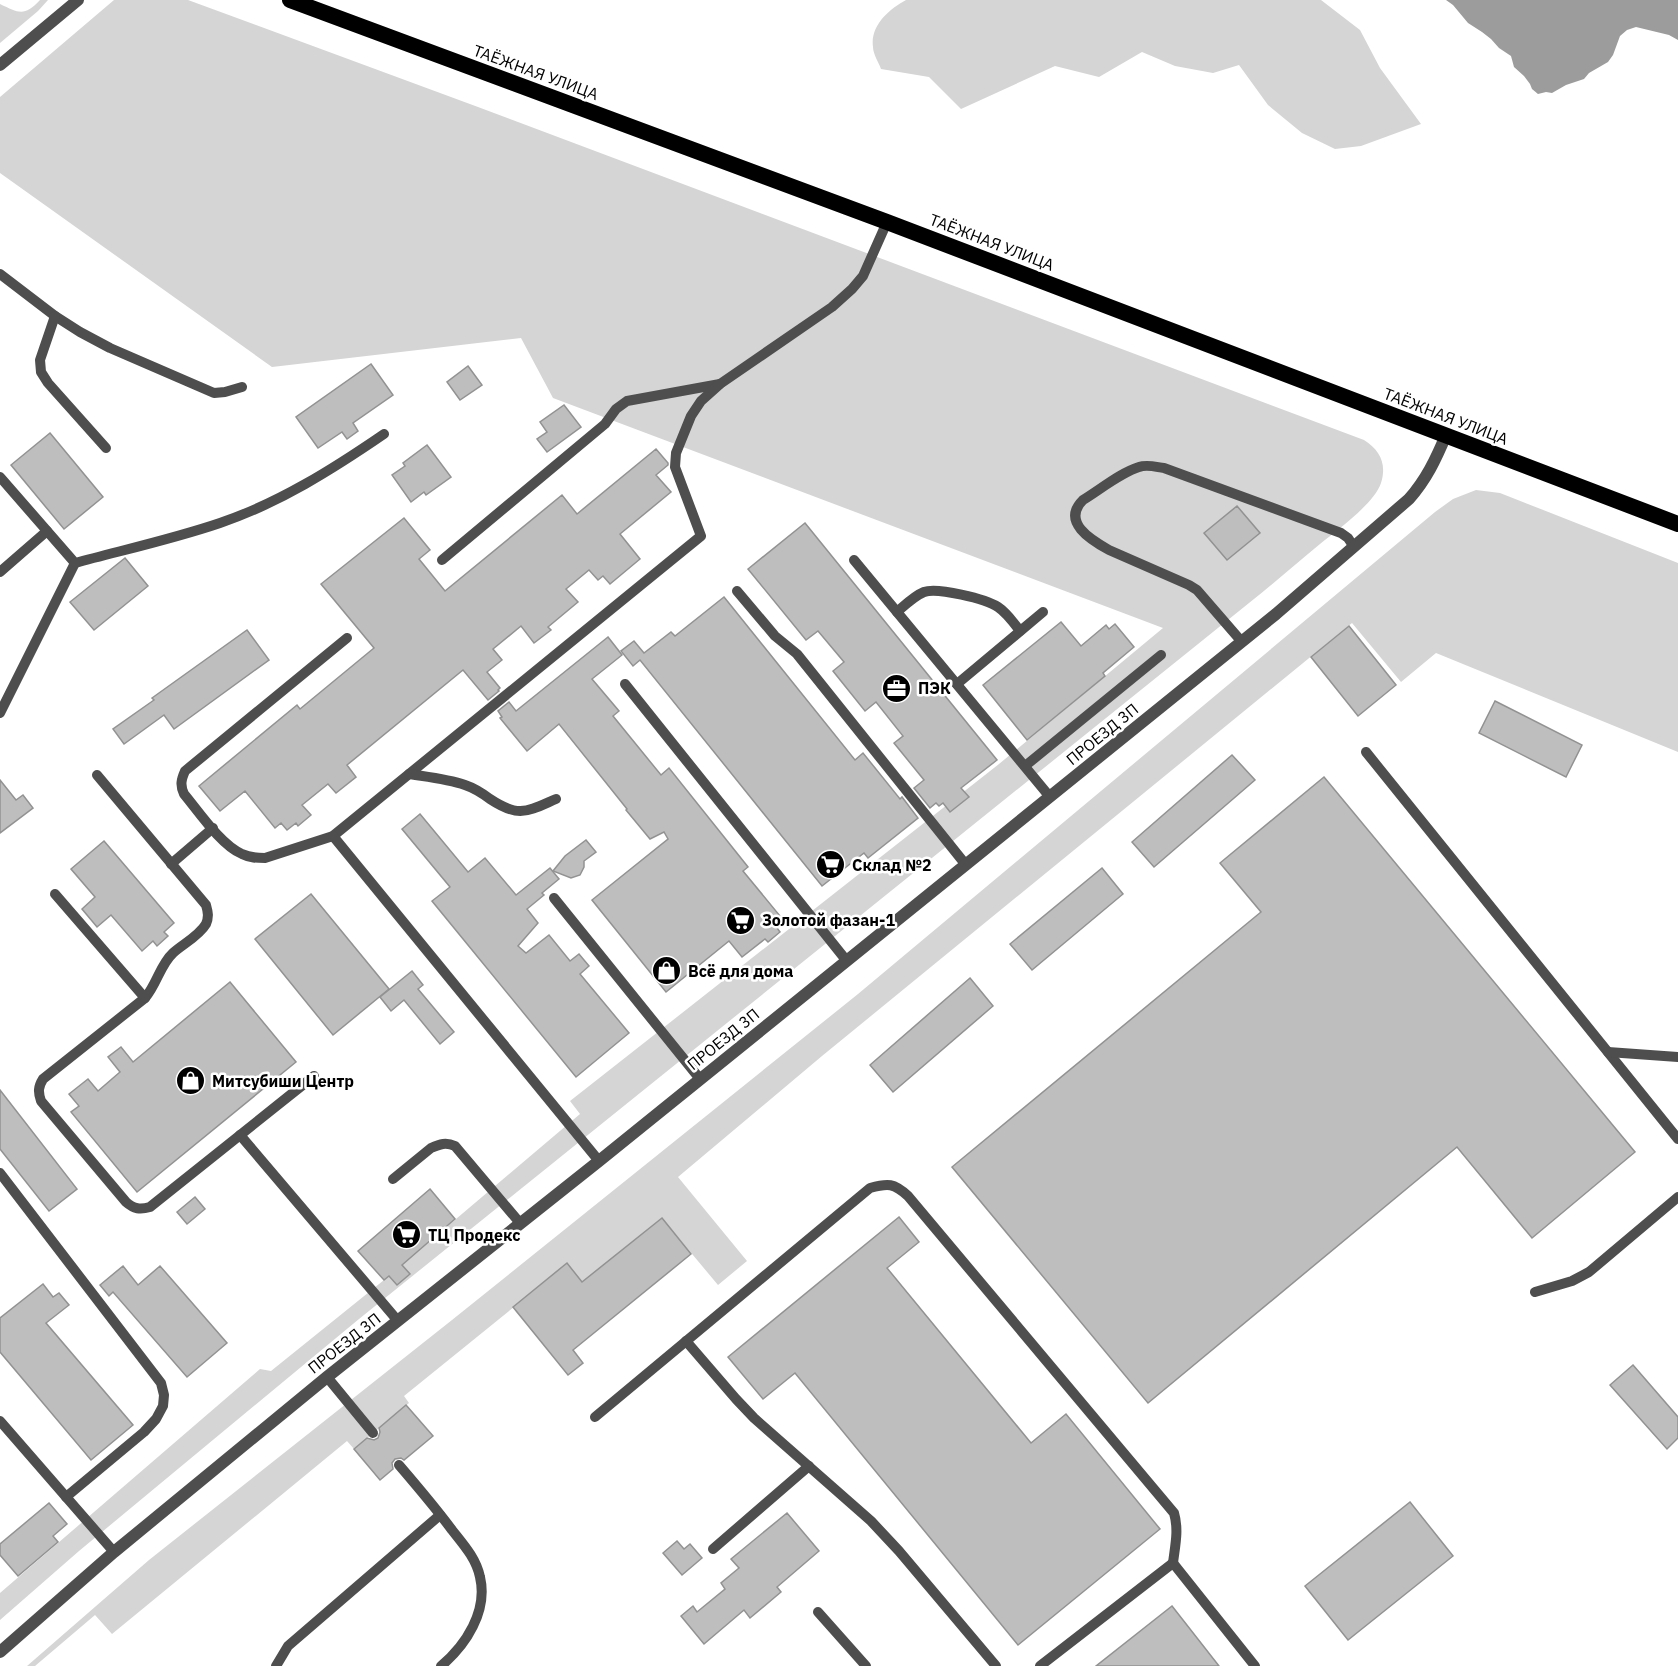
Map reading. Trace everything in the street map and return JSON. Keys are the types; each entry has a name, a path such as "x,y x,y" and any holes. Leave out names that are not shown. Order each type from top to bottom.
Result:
{"highway":[{"name":"ТАЁЖНАЯ УЛИЦА","path":"290,0 887,222 1678,524"}],"street":[{"path":"0,65 78,0"},
{"name":"ПРОЕЗД 3П","path":"0,1652 114,1552 327,1377 599,1161 1242,642 1409,500 1420,488 1436,461 1446,435"}],"lane":[{"path":"347,638 185,771 181,778 184,794 223,841 242,854 254,858 265,858 333,836 701,536 675,467 676,453 691,416 701,401 720,384 832,307 852,289 863,276 887,222"},
{"path":"0,274 55,316 110,348 214,393 242,387"},
{"path":"55,316 40,360 41,372 48,383 106,448"},
{"path":"442,560 599,429 621,404 720,384"},
{"path":"0,712 75,563 190,532 248,512 336,467 384,434"},
{"path":"1242,642 1205,599 1189,585 1109,550 1091,539 1078,526 1075,519 1078,505 1140,466 1164,468 1341,533 1354,547"},
{"path":"0,477 75,563"},
{"path":"0,572 47,531"},
{"path":"854,560 1050,797"},
{"path":"737,591 775,636 797,654 966,865"},
{"path":"897,612 923,592 943,591 998,607 1007,614 1020,631"},
{"path":"957,684 1043,612"},
{"path":"1025,766 1161,655"},
{"path":"625,684 846,960"},
{"path":"1366,752 1678,1139"},
{"path":"409,774 464,784 512,811 531,810 556,799"},
{"path":"97,775 206,906 207,922 165,962 151,991 145,998 43,1079 39,1086 41,1101 126,1202 132,1207 142,1209 150,1207 314,1076"},
{"path":"171,864 213,828"},
{"path":"333,836 599,1161"},
{"path":"55,894 145,998"},
{"path":"554,898 700,1079"},
{"path":"1608,1052 1678,1057"},
{"path":"240,1135 398,1321"},
{"path":"393,1179 431,1148 447,1143 455,1146 520,1223"},
{"path":"0,1173 161,1383 164,1395 163,1406 156,1419 144,1432 66,1497"},
{"path":"595,1417 870,1188 885,1184 898,1187 908,1196 1174,1513 1177,1532 1173,1563 1040,1666"},
{"path":"1535,1292 1572,1281 1589,1272 1678,1197"},
{"path":"686,1341 754,1418 871,1521 996,1666"},
{"path":"327,1377 373,1433"},
{"path":"0,1421 114,1552"},
{"path":"399,1465 473,1558 481,1578 482,1601 474,1626 452,1656 441,1666"},
{"path":"713,1549 809,1466"},
{"path":"276,1666 288,1646 440,1515"},
{"path":"1173,1563 1255,1666"},
{"path":"818,1612 866,1666"}],"shaded area":[{"path":"40,0 48,0 0,43 0,4 21,12 30,9"},
{"path":"114,0 188,0 478,107 1364,440 1381,458 1383,476 1377,491 1363,508 1258,596 359,1319 79,1551 0,1620 0,1593 260,1369 271,1371 384,1280 580,1114 570,1101 999,764 1163,628 553,398 521,338 272,367 0,173 0,97"},
{"path":"906,0 1321,0 1360,30 1380,68 1421,124 1361,146 1335,149 1302,133 1268,105 1239,65 1213,73 1175,66 1142,52 1099,77 1055,66 961,109 929,77 881,69 873,50 874,32 887,13"},
{"path":"1446,0 1678,0 1678,40 1669,35 1636,27 1627,30 1620,36 1608,62 1589,73 1584,79 1552,93 1538,94 1514,67 1511,56 1468,23"},
{"path":"1476,490 1500,493 1678,563 1678,752 1436,653 1401,682 1352,623 822,1056 678,1177 747,1261 718,1285 662,1218 582,1282 567,1264 404,1396 409,1403 354,1449 347,1441 112,1634 95,1615 35,1666 27,1666 149,1560 858,994 1435,512 1453,499"}],"building":[{"path":"371,364 393,395 353,423 358,431 347,439 342,432 318,448 296,417"},
{"path":"468,366 482,385 460,400 447,382"},
{"path":"564,405 581,427 547,452 537,439 547,432 540,422"},
{"path":"50,433 103,497 64,529 11,465"},
{"path":"427,445 451,477 426,495 424,492 411,502 392,475 405,466 403,463"},
{"path":"656,449 668,465 656,475 671,492 620,534 640,559 610,584 603,576 598,580 589,570 566,589 578,602 548,627 551,630 534,643 521,626 493,649 502,660 487,672 500,688 488,700 463,670 347,765 356,777 336,793 328,784 302,805 311,815 298,826 296,823 287,830 281,823 275,828 245,791 220,811 199,786 297,705 300,709 374,648 321,584 404,518 430,550 419,559 445,591 562,495 577,514"},
{"path":"1237,506 1260,533 1227,560 1204,533"},
{"path":"805,523 997,760 961,788 969,797 950,812 943,803 939,806 936,803 930,808 914,788 924,780 894,743 903,736 876,702 865,711 833,671 844,662 818,631 806,640 748,569"},
{"path":"125,558 148,586 94,630 70,602"},
{"path":"724,597 855,760 863,753 918,818 868,858 864,853 822,886 640,660 633,666 621,651 634,641 644,653 671,632 675,636"},
{"path":"1061,622 1081,646 1106,625 1109,629 1115,624 1134,647 1103,673 1105,676 1027,740 983,685"},
{"path":"1349,626 1396,685 1358,716 1311,657"},
{"path":"247,630 269,660 174,729 164,715 124,744 113,729"},
{"path":"608,637 622,655 592,679 619,711 613,716 661,775 669,768 748,867 743,871 785,922 777,928 780,932 768,942 765,939 742,957 729,941 666,992 592,900 668,839 664,832 650,839 559,724 527,751 500,718 502,717 498,711 509,702 516,711"},
{"path":"1495,701 1582,745 1566,777 1479,733"},
{"path":"1232,755 1255,780 1154,867 1132,842"},
{"path":"1324,777 1635,1152 1532,1238 1457,1147 1148,1403 952,1167 1261,912 1220,863"},
{"path":"0,780 16,800 23,795 33,808 0,833"},
{"path":"420,814 468,872 485,858 516,895 550,868 559,879 527,909 538,923 518,946 526,953 549,935 570,961 579,954 589,966 580,974 629,1033 576,1077 432,901 450,887 402,829"},
{"path":"586,840 596,852 584,861 580,875 571,878 553,871 565,856"},
{"path":"104,841 174,923 164,932 168,936 157,946 153,941 142,951 111,915 97,927 82,909 95,897 71,869"},
{"path":"1102,868 1123,894 1032,970 1010,944"},
{"path":"311,894 389,989 333,1035 255,939"},
{"path":"412,971 423,985 418,989 454,1032 440,1044 404,1000 391,1011 380,997"},
{"path":"970,978 993,1006 893,1092 870,1065"},
{"name":"Митсубиши Центр","path":"230,982 296,1062 137,1192 71,1112 79,1106 69,1094 88,1079 98,1091 120,1072 108,1057 121,1047 133,1062"},
{"path":"0,1090 77,1189 49,1211 0,1149"},
{"name":"ТЦ Продекс","path":"430,1189 455,1219 402,1265 410,1274 397,1285 389,1276 384,1280 358,1251"},
{"path":"195,1197 205,1209 187,1224 177,1212"},
{"path":"899,1217 919,1242 887,1268 1031,1443 1066,1414 1160,1529 1018,1645 795,1373 763,1399 728,1357"},
{"path":"662,1218 691,1254 573,1350 583,1363 568,1375 513,1307 567,1263 582,1282"},
{"path":"123,1266 138,1285 160,1266 227,1343 187,1377 113,1292 109,1296 100,1285"},
{"path":"43,1284 53,1297 59,1293 69,1305 46,1323 133,1425 91,1460 0,1352 0,1318"},
{"path":"1633,1365 1678,1417 1678,1438 1667,1449 1610,1385"},
{"path":"406,1405 433,1436 404,1460 395,1459 392,1463 393,1469 380,1480 354,1449 367,1438 374,1440 378,1438 379,1428"},
{"path":"1410,1502 1453,1556 1348,1640 1305,1586"},
{"path":"49,1503 67,1524 53,1536 58,1542 18,1576 0,1555 0,1544"},
{"path":"787,1513 819,1551 777,1587 781,1592 750,1618 744,1610 704,1644 681,1616 693,1606 697,1612 725,1589 721,1583 739,1568 731,1559"},
{"path":"677,1541 684,1549 690,1544 702,1558 682,1575 663,1553"},
{"path":"1172,1606 1219,1666 1096,1666"}],"place":[{"name":"ПЭК","path":"897,688"},
{"name":"Склад №2","path":"831,865"},
{"name":"Золотой фазан-1","path":"741,920"},
{"name":"Всё для дома","path":"667,971"},
{"name":"Митсубиши Центр","path":"191,1081"},
{"name":"ТЦ Продекс","path":"407,1235"}]}
